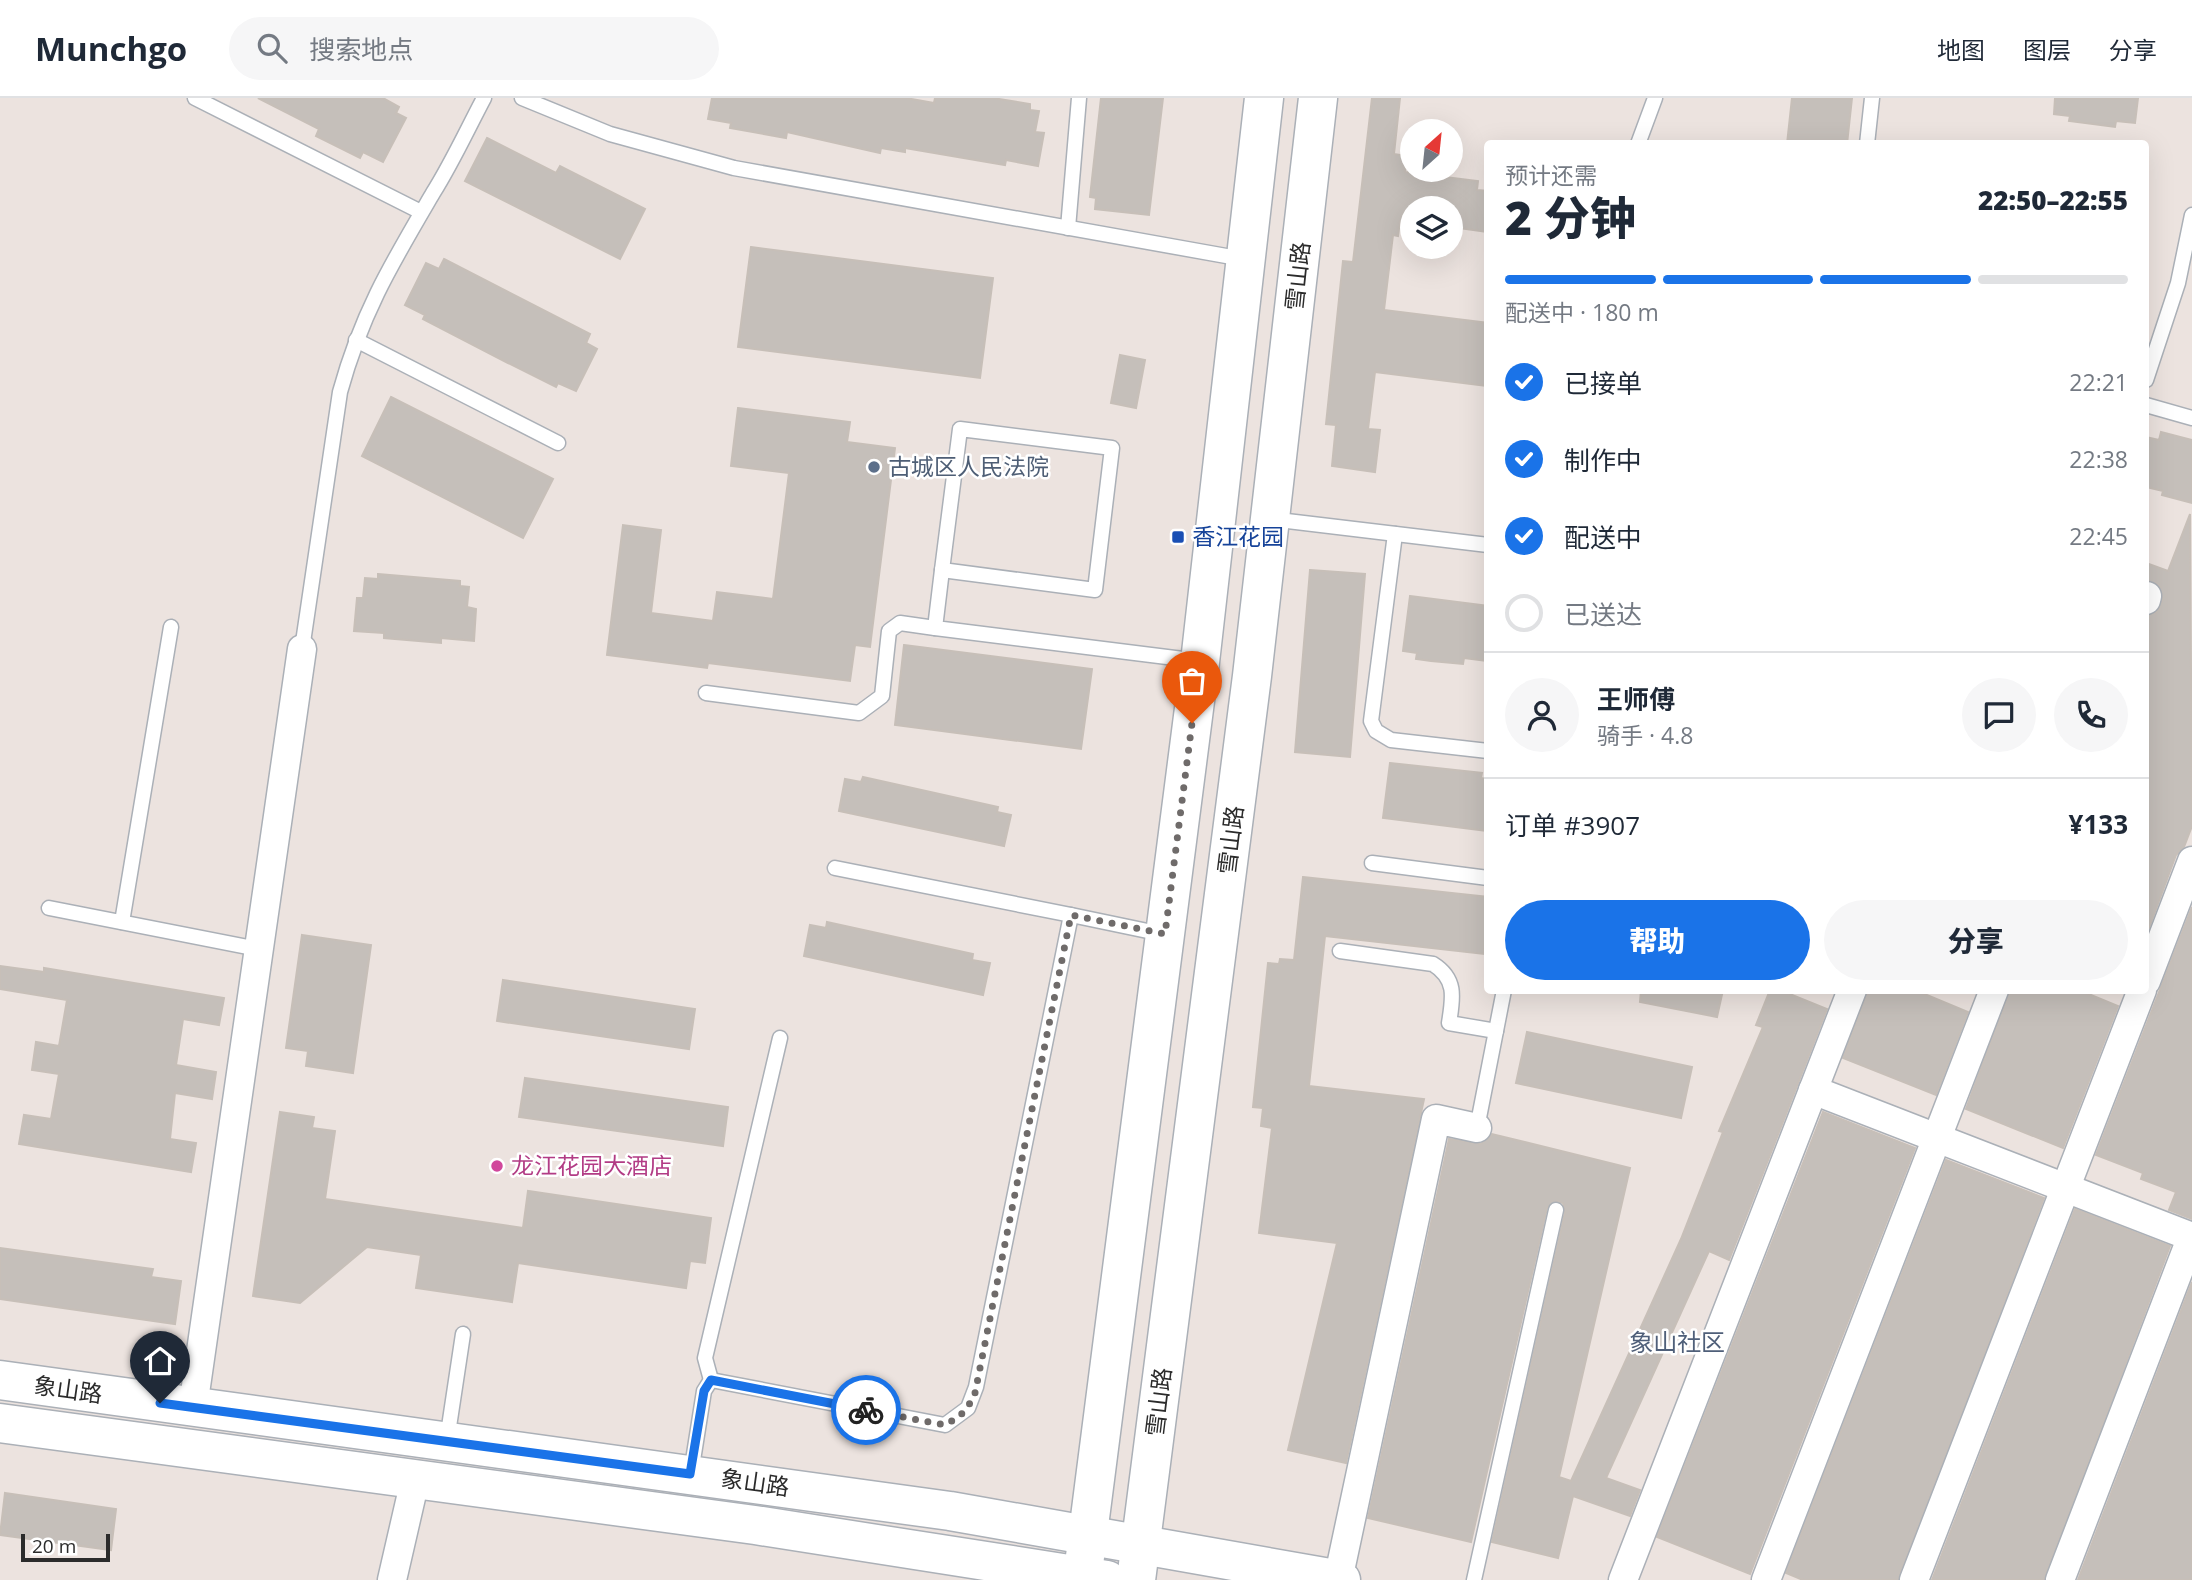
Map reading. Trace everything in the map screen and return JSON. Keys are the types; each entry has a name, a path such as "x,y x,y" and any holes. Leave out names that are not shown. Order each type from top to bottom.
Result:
{"main road":[{"path":"1091,1579 1088,1534 1200,662 1264,98"},
{"name":"雪山路","path":"1136,1580 1270,519 1318,98"},
{"name":"象山路","path":"0,1380 690,1474 1141,1542 1339,1580"},
{"name":"象山路","path":"0,1423 755,1525 1091,1579"}],"street":[{"path":"193,1407 302,649"},
{"path":"2149,973 2192,861"},
{"path":"1623,1580 1850,994"},
{"path":"1766,1580 1992,994"},
{"path":"1914,1580 2140,994"},
{"path":"1813,1090 2192,1236 2060,1580"},
{"path":"1339,1580 1436,1119 1477,1128"},
{"path":"392,1580 415,1480"}],"lane":[{"path":"195,98 421,212"},
{"path":"302,649 340,392 356,340 391,261 484,98"},
{"path":"522,98 610,134 671,153 734,168 1246,260"},
{"path":"1068,228 1079,98"},
{"path":"1639,140 1655,98"},
{"path":"1867,140 1872,98"},
{"path":"2149,371 2178,283 2192,215"},
{"path":"356,340 558,443"},
{"path":"2149,406 2192,418"},
{"path":"935,628 942,570 960,429 1112,448 1094,590 942,570"},
{"path":"1270,519 1484,545"},
{"path":"1395,534 1371,721 1376,731 1391,740 1484,751"},
{"path":"706,693 859,713 882,696 890,631 900,623 1200,662"},
{"path":"122,922 171,627"},
{"path":"1372,863 1484,877"},
{"path":"835,867 1165,934"},
{"path":"49,908 258,949"},
{"path":"711,1380 945,1425 968,1408 976,1387 1071,915"},
{"path":"1340,951 1433,964 1443,970 1453,987 1449,1023 1496,1031"},
{"path":"1477,1128 1503,994"},
{"path":"690,1474 704,1391 711,1380 705,1358 780,1038"},
{"path":"1474,1580 1556,1210"},
{"path":"447,1442 463,1334"}],"building":[{"path":"258,98 383,98 399,107 396,113 406,118 383,162 363,152 360,158 316,136 319,129"},
{"path":"712,98 906,98 934,103 935,98 993,98 1030,104 1030,110 1039,111 1035,132 1044,133 1038,166 1006,160 1005,165 905,148 905,152 881,148 880,153 787,132 786,138 730,128 731,123 708,119"},
{"path":"1101,98 1163,98 1149,215 1095,209 1096,198 1090,197"},
{"path":"1372,98 1400,98 1394,154 1400,155 1400,182 1478,181 1477,190 1484,191 1484,231 1463,229 1463,196 1400,196 1398,236 1393,235 1384,310 1484,322 1484,386 1375,372 1368,429 1380,430 1375,472 1332,466 1336,425 1326,424 1343,261 1353,262"},
{"path":"1792,98 1852,98 1847,140 1787,140"},
{"path":"2055,98 2138,98 2135,123 2116,121 2115,127 2069,121 2070,116 2054,114"},
{"path":"487,138 556,173 560,166 645,209 620,259 465,181"},
{"path":"751,247 993,278 980,378 738,347"},
{"path":"444,259 590,334 586,343 597,349 576,391 558,383 556,387 508,363 423,319 425,315 405,305 426,263 439,269"},
{"path":"1120,355 1145,360 1136,408 1111,403"},
{"path":"391,397 553,479 523,538 362,456"},
{"path":"738,408 850,422 847,442 895,448 870,647 855,645 850,681 708,663 707,668 607,655 623,525 661,530 651,613 713,621 717,592 773,599 789,473 731,466"},
{"path":"2161,432 2192,440 2192,503 2162,495 2163,491 2149,488 2149,438 2159,440"},
{"path":"2190,514 2192,826 2184,847 2176,855 2149,928 2149,615 2157,612 2163,599 2159,585 2149,581 2149,564 2168,571"},
{"path":"1310,570 1365,574 1350,757 1295,752"},
{"path":"378,574 460,581 460,586 469,587 467,607 476,609 474,641 441,638 441,643 384,638 384,633 354,631 357,598 363,598 365,578 378,579"},
{"path":"1410,596 1484,605 1484,660 1464,658 1463,664 1431,661 1416,659 1417,653 1403,651"},
{"path":"904,645 1092,669 1081,749 895,725"},
{"path":"1390,763 1482,773 1484,831 1383,818"},
{"path":"863,777 998,807 997,812 1011,815 1004,846 839,811 845,779 861,782"},
{"path":"1303,877 1484,897 1484,954 1325,936 1309,1086 1424,1099 1346,1463 1288,1450 1337,1243 1259,1233 1272,1128 1261,1126 1263,1108 1253,1107 1268,963 1279,964 1280,959 1294,960"},
{"path":"2192,907 2192,1219 2169,1210 2176,1192 2141,1179 2143,1173 2096,1155"},
{"path":"827,922 973,954 972,960 990,963 983,995 804,956 810,925 826,928"},
{"path":"302,935 371,945 353,1073 306,1066 308,1051 286,1048"},
{"path":"0,966 44,972 44,968 224,998 219,1025 183,1019 176,1065 216,1072 212,1099 175,1093 170,1139 196,1143 191,1172 19,1144 24,1115 51,1119 59,1074 32,1070 36,1042 59,1046 67,1000 0,989"},
{"path":"503,980 695,1009 689,1049 497,1021"},
{"path":"1641,994 1722,994 1717,1017 1640,1002"},
{"path":"1768,994 1790,994 1827,1009 1729,1260 1709,1251 1606,1478 1640,1490 1630,1516 1573,1496 1558,1558 1492,1542 1565,1212 1563,1203 1557,1201 1547,1208 1471,1542 1368,1518 1449,1139 1481,1144 1492,1134 1630,1168 1559,1477 1571,1481 1681,1239 1723,1132 1719,1131 1763,1027 1756,1025"},
{"path":"1867,994 1925,994 1968,1012 1936,1095 1843,1058"},
{"path":"2009,994 2089,994 2118,1006 2063,1148 1966,1109"},
{"path":"1527,1032 1692,1067 1681,1118 1516,1083"},
{"path":"525,1078 728,1107 723,1146 519,1117"},
{"path":"280,1112 314,1117 312,1128 335,1131 325,1199 523,1228 528,1191 711,1218 705,1263 690,1261 686,1288 518,1263 512,1302 416,1288 421,1255 367,1247 300,1303 253,1296"},
{"path":"1823,1112 1915,1148 1750,1574 1657,1537"},
{"path":"1946,1160 2044,1198 1898,1580 1803,1580 1786,1573"},
{"path":"2075,1209 2170,1246 2044,1580 1932,1580"},
{"path":"0,1248 153,1269 151,1277 181,1281 175,1324 0,1299"},
{"path":"2192,1282 2192,1580 2078,1580"},
{"path":"5,1493 116,1509 111,1550 0,1535"}],"way so far":[{"path":"866,1410 945,1425 960,1416 974,1398 1071,915 1165,934 1192,723"}],"place":[{"name":"古城区人民法院","path":"874,467"},
{"name":"香江花园","path":"1178,537"},
{"name":"龙江花园大酒店","path":"497,1166"}],"district":[{"name":"象山社区","path":"1677,1343"}],"route":[{"path":"160,1403 690,1474 704,1391 711,1380 866,1410"}]}
